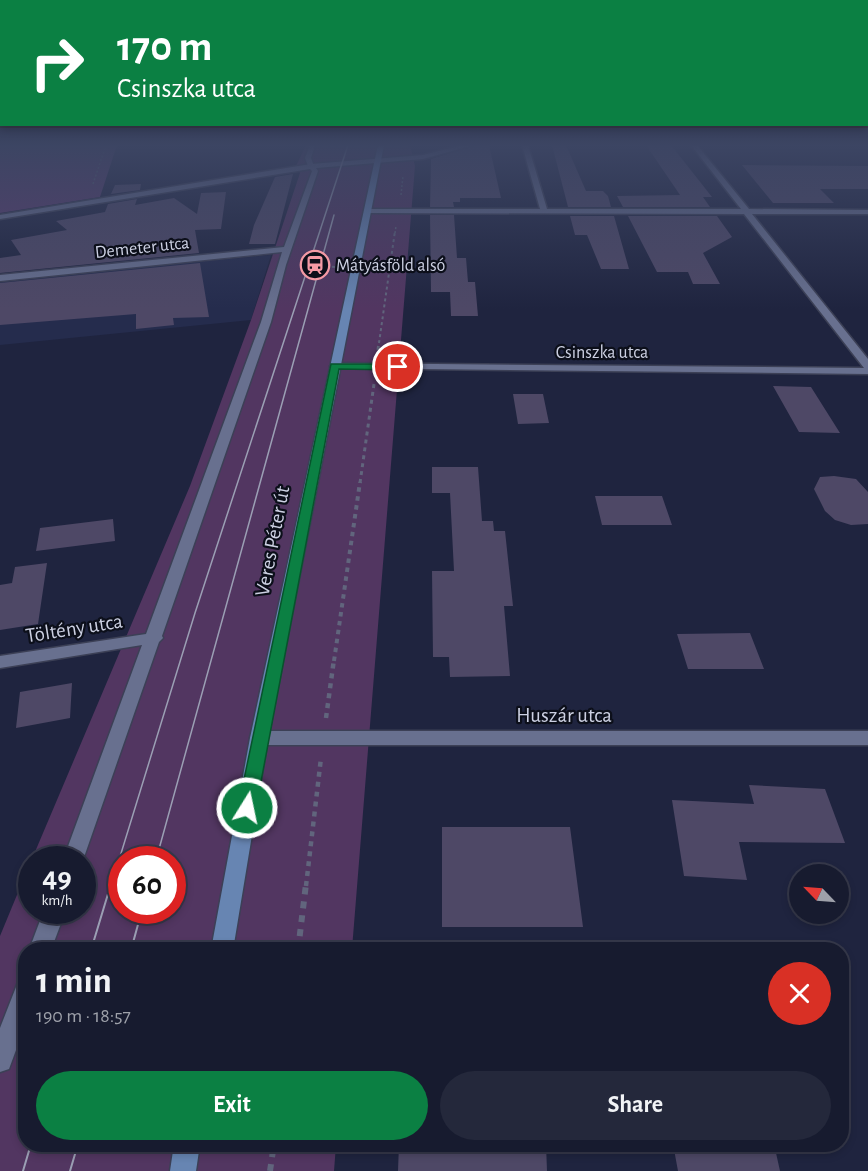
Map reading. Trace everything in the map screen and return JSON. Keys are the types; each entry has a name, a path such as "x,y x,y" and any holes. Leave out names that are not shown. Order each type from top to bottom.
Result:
{"main road":[{"name":"Veres Péter út","path":"223,942 259,738 370,200"},
{"path":"183,1171 186,1152"}],"street":[{"path":"0,217 107,200"},
{"path":"78,846 155,638 266,322 305,200"},
{"path":"541,200 544,211"},
{"path":"735,200 868,366"},
{"path":"368,211 868,212"},
{"name":"Demeter utca","path":"0,278 288,249"},
{"name":"Csinszka utca","path":"335,366 868,371"},
{"name":"Töltény utca","path":"0,662 155,638"},
{"name":"Huszár utca","path":"259,738 868,738"},
{"path":"43,942 50,924"},
{"path":"0,1060 18,1012"}],"path":[{"path":"299,942 324,738 388,268 400,200"},
{"path":"270,1171 273,1152"}],"shaded area":[{"path":"0,200 83,200 0,213"},
{"path":"291,200 412,200 353,942 18,942 18,1152 335,1152 334,1171 0,1171 0,936 18,892 18,924 96,924 96,846 38,846 190,486 251,320"},
{"path":"271,255 251,320 0,345 0,280"}],"building":[{"path":"133,200 137,200 135,205 176,200 197,214 200,200 225,200 221,229 195,230 199,253 0,273 0,258 21,255 11,240 67,230 56,221 105,212 108,204"},
{"path":"265,200 286,200 275,244 249,244"},
{"path":"430,200 460,200 460,202 453,202 454,207 430,207"},
{"path":"566,200 609,200 611,207 568,207"},
{"path":"619,200 705,200 710,207 623,207"},
{"path":"770,200 831,200 834,203 773,203"},
{"path":"430,215 454,215 457,258 466,258 468,282 475,282 478,316 451,316 450,292 431,292"},
{"path":"570,216 614,216 629,269 601,269 587,235 575,235"},
{"path":"628,216 717,216 732,237 703,253 720,284 693,284 688,272 657,272"},
{"path":"200,263 209,317 173,318 174,325 136,329 136,314 0,325 0,283"},
{"path":"773,386 811,387 840,433 799,432"},
{"path":"513,394 543,394 549,423 518,424"},
{"path":"432,467 478,467 482,521 493,521 494,531 505,531 513,606 504,606 510,676 450,677 449,657 433,657 432,571 454,571 450,493 432,493"},
{"path":"820,477 856,479 868,492 868,524 851,525 835,520 825,511 814,489"},
{"path":"595,496 662,496 672,525 602,525"},
{"path":"113,519 115,541 36,551 40,528"},
{"path":"47,563 38,624 0,630 0,585 12,583 15,567"},
{"path":"750,633 764,669 688,669 677,634"},
{"path":"72,683 70,718 16,728 20,692"},
{"path":"749,785 825,789 845,843 739,842 747,880 684,876 672,800 754,804"},
{"path":"442,827 570,827 583,927 442,927"},
{"path":"399,1152 546,1152 547,1171 398,1171"},
{"path":"674,1152 776,1152 780,1171 678,1171"}],"tram line":[{"path":"123,846 195,613 330,200"},
{"path":"160,846 334,215"},
{"path":"93,942 108,894"},
{"path":"133,942 138,924"},
{"path":"23,1171 29,1152"},
{"path":"70,1171 76,1152"}],"place":[{"name":"Mátyásföld alsó","path":"315,265"}],"route":[{"path":"247,808 335,366 398,367"}]}
